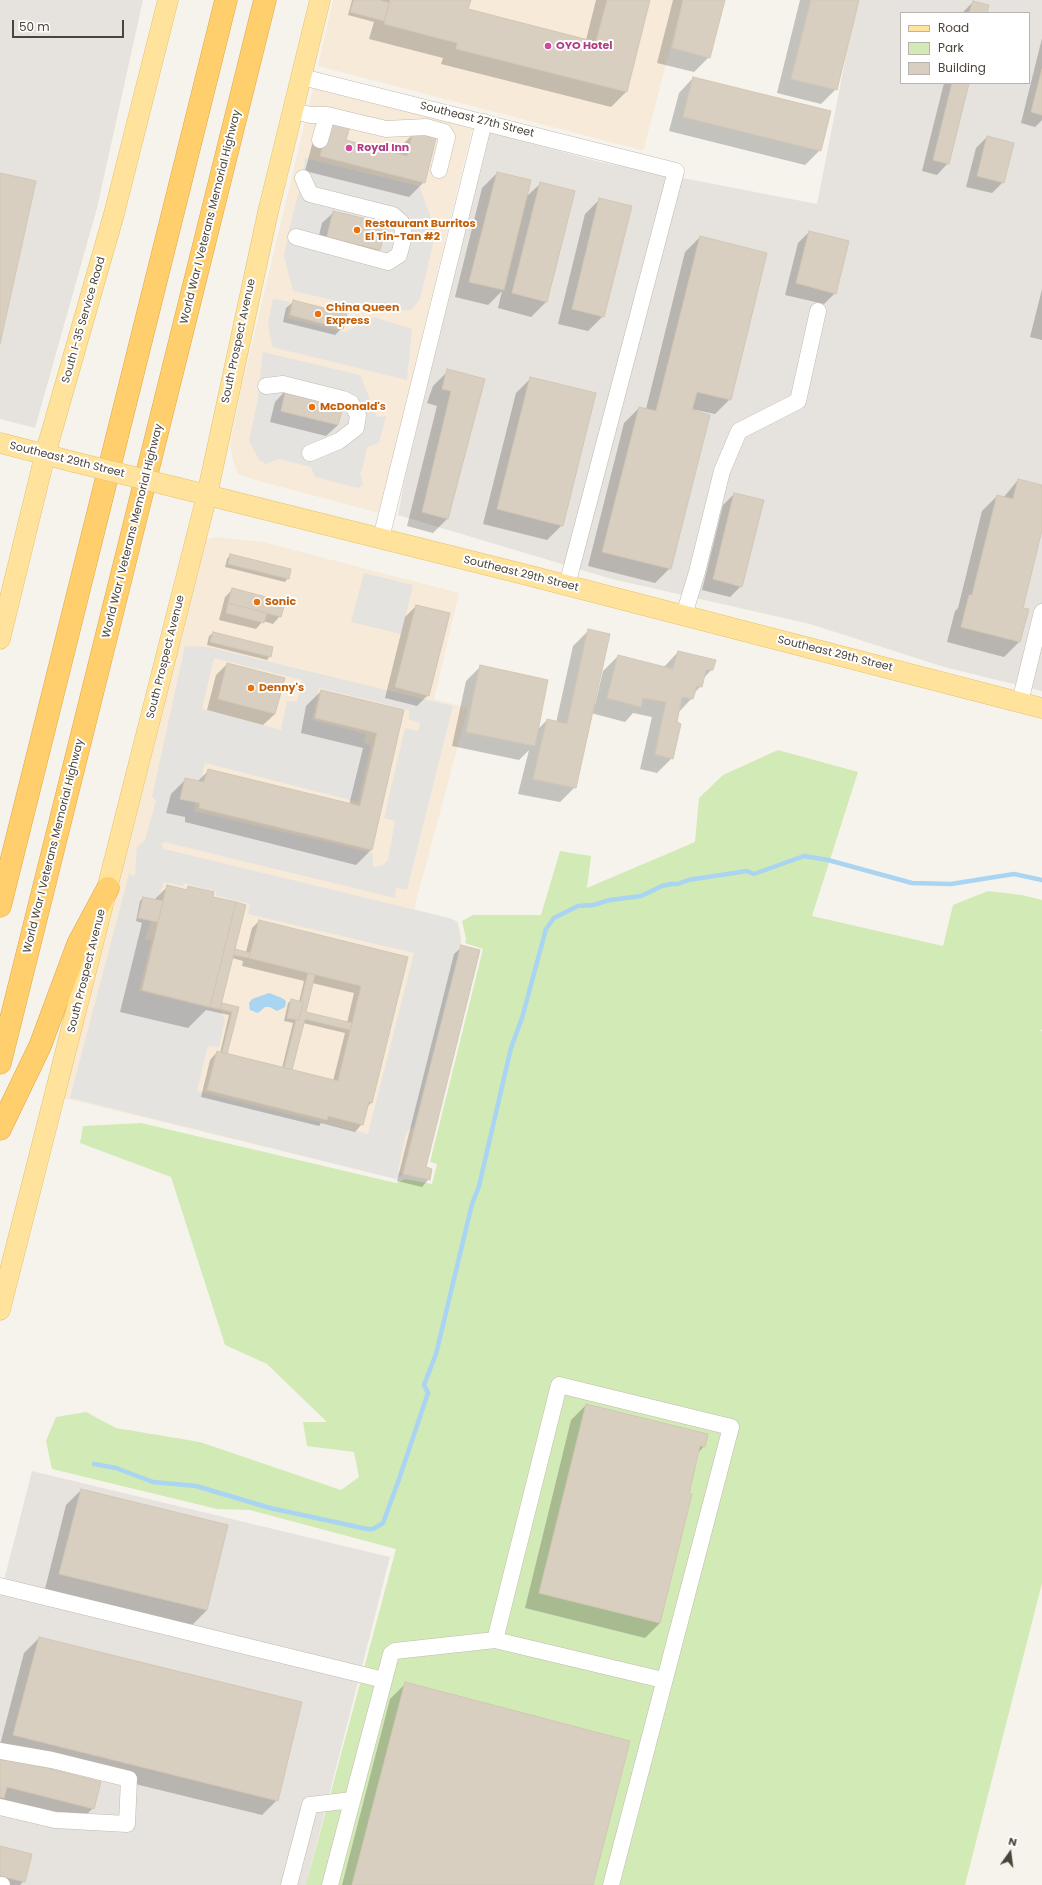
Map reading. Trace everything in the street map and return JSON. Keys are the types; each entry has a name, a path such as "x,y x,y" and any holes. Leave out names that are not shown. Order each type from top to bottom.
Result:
{"highway":[{"path":"0,906 226,0"},
{"name":"World War I Veterans Memorial Highway","path":"0,1063 266,0"},
{"path":"0,1129 40,1046 78,944 108,888"}],"main road":[{"name":"South I-35 Service Road","path":"0,639 5,594 114,214 168,0"},
{"name":"South Prospect Avenue","path":"0,1310 207,495 266,219 320,0"},
{"name":"Southeast 29th Street","path":"0,443 567,585 1042,708"}],"street":[{"name":"Southeast 27th Street","path":"302,77 676,171 567,585"},
{"path":"426,127 432,109"},
{"path":"293,111 311,115 327,115 386,129 426,127 444,132 447,137 439,170"},
{"path":"320,140 327,115"},
{"path":"382,538 484,122"},
{"path":"296,237 388,262 399,255 404,236 402,222 393,215 310,194 303,178"},
{"path":"684,615 697,572 722,471 738,431 798,400 818,311"},
{"path":"266,386 283,384 343,399 352,403 358,415 356,428 339,441 310,453"},
{"path":"1020,702 1042,612"},
{"path":"495,1640 559,1385 731,1427 674,1647 663,1680 611,1885"},
{"path":"0,1586 384,1680"},
{"path":"330,1885 391,1654 395,1650 495,1640 663,1680"},
{"path":"0,1751 52,1760 129,1779 126,1824 55,1820 0,1807"},
{"path":"289,1885 310,1805 352,1800"}],"shaded area":[{"path":"0,0 143,0 97,208 35,428 0,419"},
{"path":"333,0 683,0 644,148 641,150 318,66"},
{"path":"857,0 1042,0 1042,691 944,667 810,624 612,579 398,515 405,477 489,132 600,162 817,204"},
{"path":"313,88 473,126 379,513 238,474 233,461 230,444 243,381"},
{"path":"305,158 419,186 436,231 420,299 411,310 387,312 293,291 284,256 292,217 303,178"},
{"path":"273,299 290,302 287,318 345,332 374,317 412,329 407,380 272,347 268,324"},
{"path":"263,352 360,375 377,417 386,416 379,443 367,447 360,474 363,485 358,488 315,477 311,467 279,459 266,464 259,460 249,441 257,403"},
{"path":"214,537 263,542 459,593 434,699 468,708 414,909 458,922 462,939 426,1167 432,1169 430,1180 403,1174 396,1179 64,1098 206,540"},
{"path":"364,573 413,585 401,634 351,622"},
{"path":"185,646 208,647 453,706 407,890 396,888 395,898 164,842 161,845 164,849 449,918 458,922 461,945 414,1128 409,1129 405,1137 398,1171 403,1174 396,1179 70,1098 129,874 135,876 137,847 145,840 156,801 152,797","holes":["214,658 302,680 297,702 287,701 281,730 202,709","319,688 409,710 409,719 420,723 418,731 405,728 384,818 395,821 388,860 383,865 373,867 373,853 194,811 205,763 358,802 371,746 364,742 366,734 312,720","164,882 183,886 184,883 216,892 216,896 250,904 248,914 414,953 368,1134 197,1091 208,1046 219,1047 225,1020 221,1011 139,991 151,941 145,939"]},
{"path":"32,1471 390,1557 306,1885 0,1885 0,1596"}],"green space":[{"path":"778,750 858,772 812,916 943,946 953,905 988,891 1022,895 1042,900 1042,1029 1040,1032 1042,1031 1042,1583 965,1885 306,1885 396,1549 250,1510 217,1509 52,1469 46,1441 56,1417 86,1412 116,1428 200,1442 341,1490 359,1477 354,1452 307,1446 303,1422 327,1422 267,1364 225,1345 171,1177 80,1143 83,1126 141,1123 396,1183 405,1179 432,1184 437,1164 430,1162 483,949 465,943 466,939 462,921 473,915 541,915 560,851 591,856 587,888 695,842 699,798 723,775"}],"water":[{"path":"269,993 286,1001 285,1007 277,1011 270,1007 265,1007 258,1013 250,1010 249,1003 252,999"}],"building":[{"path":"354,0 379,0 389,3 384,21 350,12"},
{"name":"OYO Hotel","path":"390,0 471,0 468,9 596,42 607,0 650,0 627,92 456,49 457,43 384,24"},
{"path":"683,0 725,0 710,58 672,48"},
{"path":"811,0 859,0 837,90 791,79"},
{"path":"973,1 989,5 987,12 969,12"},
{"path":"1042,69 1042,115 1031,112"},
{"path":"693,77 831,111 821,151 683,117"},
{"path":"952,84 969,84 949,164 933,160"},
{"name":"Royal Inn","path":"329,121 350,126 346,140 407,156 413,132 436,138 425,183 320,156"},
{"path":"987,136 1014,143 1004,183 977,176"},
{"path":"497,172 531,180 504,290 469,282"},
{"path":"0,173 36,181 0,344"},
{"path":"540,182 575,191 547,302 512,293"},
{"path":"599,198 632,206 604,317 572,309"},
{"name":"Restaurant Burritos El Tin-Tan #2","path":"333,211 387,224 380,250 327,237"},
{"path":"809,231 849,241 836,294 796,283"},
{"path":"700,236 767,253 731,400 697,392 692,410 710,415 671,569 602,552 639,407 656,411"},
{"name":"China Queen Express","path":"293,300 347,314 343,329 290,315"},
{"path":"447,369 485,379 448,519 422,512 451,391 442,389"},
{"path":"530,377 596,393 563,526 497,509"},
{"name":"McDonald's","path":"286,389 344,404 338,425 281,411"},
{"path":"1018,479 1042,485 1042,530 1023,608 1029,609 1020,642 961,627 969,595 972,595 997,495 1013,499"},
{"path":"734,493 764,500 742,587 713,579"},
{"path":"230,554 291,569 289,579 228,564"},
{"name":"Sonic","path":"232,588 285,602 281,617 228,603"},
{"path":"228,603 267,613 264,623 226,613"},
{"path":"416,605 450,613 429,696 395,687"},
{"path":"588,629 610,634 576,788 533,779 547,719 567,724"},
{"path":"213,632 273,647 271,657 210,642"},
{"path":"678,651 716,660 713,670 706,670 702,687 697,686 693,699 682,697 677,722 681,724 673,759 655,754 666,702 643,698 641,707 607,698 618,655 673,669"},
{"name":"Denny's","path":"227,663 285,678 275,714 218,699"},
{"path":"480,665 548,680 535,746 466,732"},
{"path":"321,690 404,710 372,850 199,808 200,803 180,799 185,778 204,782 208,769 360,806 377,733 315,718"},
{"path":"167,885 187,890 188,886 214,892 213,897 236,902 210,1007 142,990"},
{"path":"143,897 163,901 158,922 138,918"},
{"path":"236,902 246,905 220,1009 210,1007"},
{"path":"259,920 408,957 372,1103 369,1102 363,1125 328,1116 327,1120 207,1090 217,1051 338,1081 361,986 249,958"},
{"path":"461,945 480,950 426,1167 432,1169 430,1180 403,1174"},
{"path":"235,949 250,953 249,958 234,955"},
{"path":"308,973 315,975 306,1012 352,1023 350,1030 305,1019 292,1070 284,1068 296,1020 299,1020 303,1002 301,1001"},
{"path":"291,999 303,1002 299,1020 287,1018"},
{"path":"222,1003 239,1007 227,1054 222,1053 232,1012 220,1009"},
{"path":"586,1404 708,1434 705,1447 700,1446 689,1494 692,1494 660,1623 539,1593"},
{"path":"81,1489 228,1525 207,1610 59,1574"},
{"path":"39,1637 302,1702 278,1801 13,1735"},
{"path":"405,1682 630,1741 593,1885 352,1885"},
{"path":"0,1756 101,1782 94,1809 7,1787 4,1798 0,1797"},
{"path":"0,1846 32,1854 25,1882 0,1876"}],"waterway":[{"path":"94,1464 116,1468 153,1482 196,1486 270,1508 367,1529 373,1529 383,1523 428,1393 424,1385 436,1354 472,1204 479,1186 511,1048 522,1018 546,929 554,918 578,906 593,905 610,900 641,896 662,886 678,884 688,880 747,871 754,874 804,856 828,860 912,883 951,884 1014,874 1042,880"}],"place":[{"name":"OYO Hotel","path":"548,46"},
{"name":"Royal Inn","path":"349,148"},
{"name":"Restaurant Burritos El Tin-Tan #2","path":"357,230"},
{"name":"China Queen Express","path":"318,314"},
{"name":"McDonald's","path":"312,407"},
{"name":"Sonic","path":"257,602"},
{"name":"Denny's","path":"251,688"}]}
